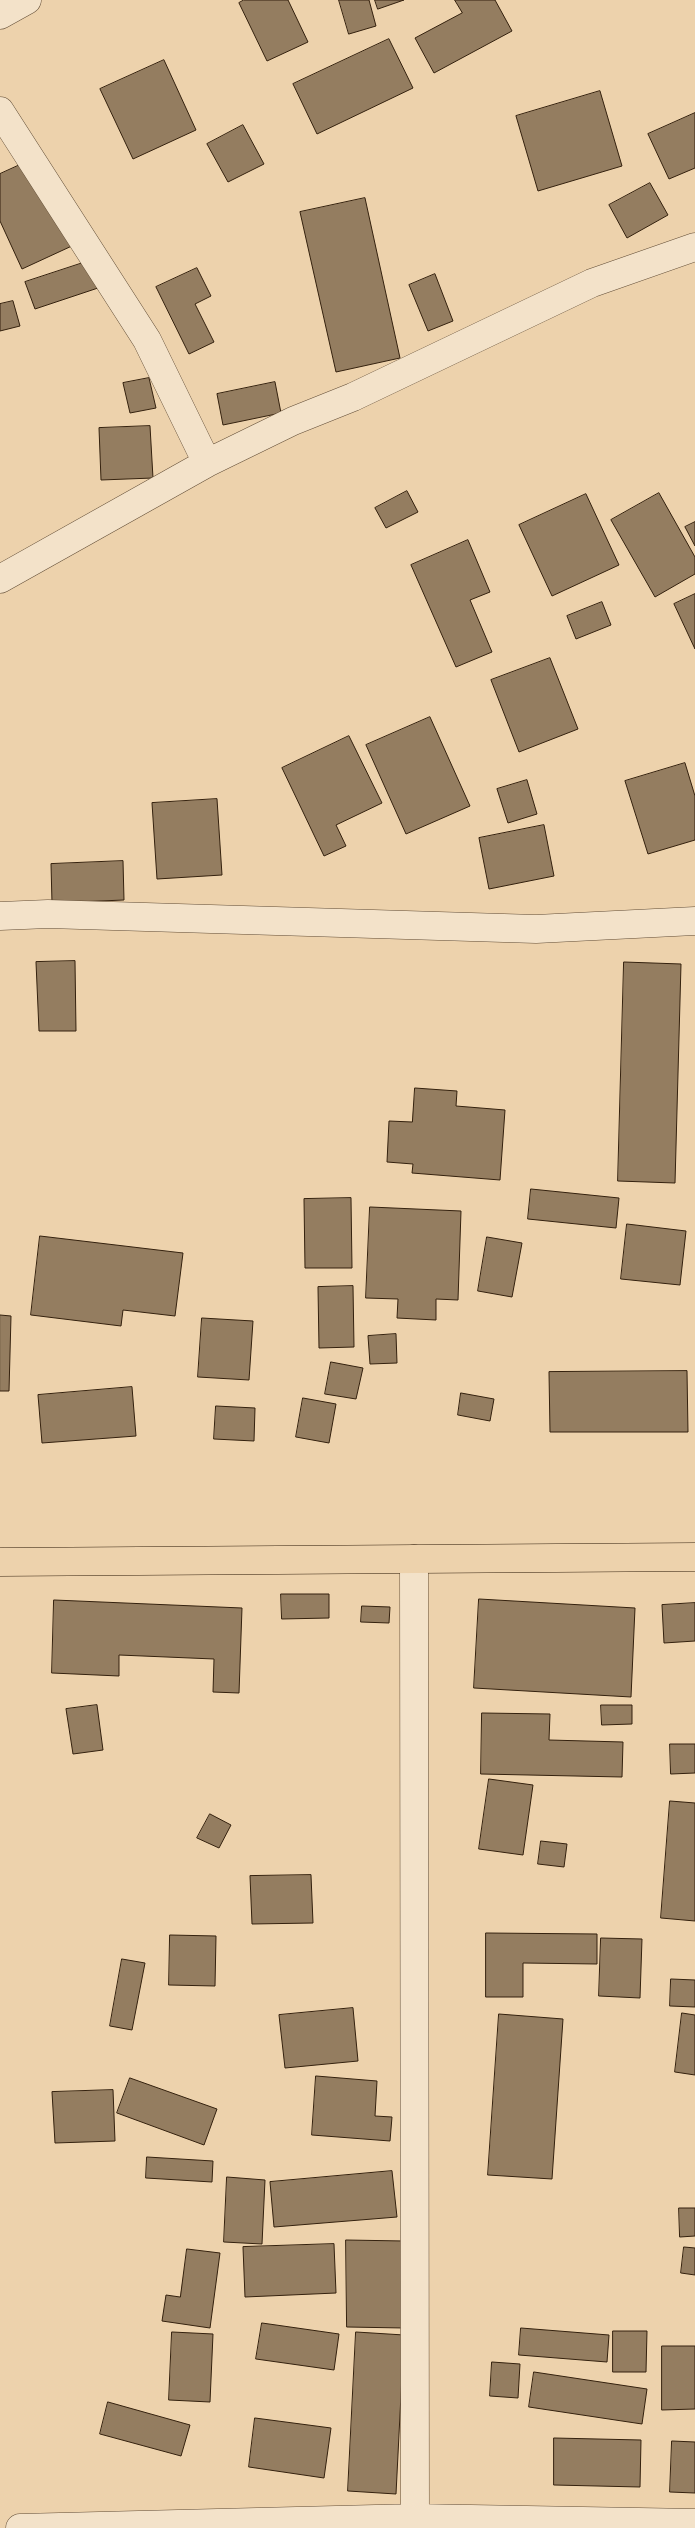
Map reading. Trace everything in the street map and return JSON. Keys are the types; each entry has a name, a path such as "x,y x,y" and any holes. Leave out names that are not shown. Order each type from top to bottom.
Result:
{"main road":[{"path":"0,1562 695,1558"}],"street":[{"path":"0,15 27,0"},
{"path":"0,112 147,340 208,463"},
{"path":"0,579 208,463 293,422 354,397 592,283 695,246"},
{"path":"0,916 48,914 536,929 695,921"},
{"path":"414,1560 415,2523"},
{"path":"20,2528 415,2523 695,2523"}],"building":[{"path":"244,0 288,0 308,42 267,61 239,3"},
{"path":"339,0 369,0 376,26 349,34"},
{"path":"375,0 404,0 378,9"},
{"path":"455,0 495,0 512,31 434,73 415,38 462,13"},
{"path":"389,39 413,88 317,134 293,84"},
{"path":"164,60 196,130 133,159 100,89"},
{"path":"600,91 622,166 538,191 516,116"},
{"path":"695,113 695,168 669,179 648,134"},
{"path":"243,125 264,164 228,182 207,144"},
{"path":"33,159 74,245 22,269 0,221 0,174"},
{"path":"650,183 668,215 627,238 609,205"},
{"path":"365,198 400,358 336,372 300,212"},
{"path":"95,259 104,286 35,309 25,282"},
{"path":"197,268 211,296 195,304 214,342 189,354 156,287"},
{"path":"435,274 453,321 428,331 409,285"},
{"path":"13,301 20,326 0,331 0,304"},
{"path":"149,378 156,408 130,413 123,383"},
{"path":"275,382 281,413 223,425 217,394"},
{"path":"150,426 153,478 101,480 99,428"},
{"path":"407,491 418,512 386,528 375,508"},
{"path":"659,493 695,557 695,574 655,597 611,520"},
{"path":"586,494 619,565 552,596 519,525"},
{"path":"695,522 695,546 685,527"},
{"path":"468,540 490,592 470,600 492,652 456,667 411,565"},
{"path":"695,594 695,649 674,604"},
{"path":"602,602 611,625 576,639 567,616"},
{"path":"550,658 578,729 519,752 491,680"},
{"path":"430,717 470,806 406,834 366,745"},
{"path":"349,736 382,803 336,825 346,846 324,856 282,768"},
{"path":"685,763 695,796 695,840 648,854 625,781"},
{"path":"527,780 537,814 508,823 497,789"},
{"path":"217,799 222,875 157,879 152,803"},
{"path":"544,825 554,876 489,889 479,838"},
{"path":"123,861 124,900 52,903 51,864"},
{"path":"75,961 76,1031 39,1031 36,962"},
{"path":"624,962 681,964 675,1183 618,1181"},
{"path":"415,1088 457,1091 456,1106 505,1110 500,1180 412,1173 413,1164 387,1162 389,1121 412,1122"},
{"path":"531,1189 619,1198 616,1228 528,1219"},
{"path":"351,1198 352,1268 305,1268 304,1199"},
{"path":"370,1207 461,1211 458,1300 436,1299 436,1320 397,1318 398,1299 366,1298"},
{"path":"627,1224 686,1231 680,1285 621,1279"},
{"path":"40,1236 183,1253 175,1316 123,1310 121,1326 31,1315"},
{"path":"487,1237 522,1243 512,1297 478,1291"},
{"path":"353,1286 354,1347 319,1348 318,1287"},
{"path":"0,1315 11,1316 9,1391 0,1391"},
{"path":"202,1318 253,1321 249,1380 198,1377"},
{"path":"396,1334 397,1363 370,1364 368,1336"},
{"path":"331,1362 363,1368 356,1399 325,1394"},
{"path":"687,1371 688,1432 550,1432 549,1372"},
{"path":"132,1387 136,1436 42,1443 38,1395"},
{"path":"461,1393 494,1399 490,1421 458,1415"},
{"path":"303,1398 336,1404 329,1443 296,1437"},
{"path":"216,1406 255,1408 254,1441 214,1439"},
{"path":"281,1594 329,1594 329,1618 282,1619"},
{"path":"479,1599 635,1608 631,1697 474,1688"},
{"path":"54,1600 242,1608 239,1693 213,1692 214,1659 119,1655 119,1676 52,1673"},
{"path":"695,1603 695,1641 664,1643 662,1605"},
{"path":"362,1606 390,1607 389,1623 361,1622"},
{"path":"97,1705 103,1750 73,1754 66,1709"},
{"path":"601,1705 632,1705 632,1724 602,1725"},
{"path":"482,1713 550,1714 549,1740 623,1742 622,1777 481,1774"},
{"path":"670,1744 695,1744 695,1773 671,1774"},
{"path":"489,1779 533,1785 523,1855 479,1849"},
{"path":"670,1801 695,1803 695,1921 661,1918"},
{"path":"210,1814 231,1825 219,1848 197,1838"},
{"path":"541,1841 567,1844 564,1867 538,1864"},
{"path":"311,1875 313,1923 252,1924 250,1876"},
{"path":"486,1933 597,1934 597,1964 523,1963 523,1997 486,1997"},
{"path":"170,1935 216,1936 215,1986 169,1985"},
{"path":"601,1938 642,1939 640,1998 599,1996"},
{"path":"122,1959 145,1963 132,2030 110,2026"},
{"path":"671,1979 695,1980 695,2007 670,2006"},
{"path":"353,2008 358,2061 285,2068 279,2015"},
{"path":"682,2013 695,2015 695,2075 675,2072"},
{"path":"499,2014 563,2019 552,2179 488,2175"},
{"path":"316,2076 377,2081 375,2116 392,2117 390,2141 312,2135"},
{"path":"130,2078 217,2109 204,2145 117,2113"},
{"path":"113,2090 115,2141 55,2143 52,2092"},
{"path":"147,2157 213,2161 212,2182 146,2178"},
{"path":"392,2171 397,2217 274,2227 270,2182"},
{"path":"227,2177 265,2180 262,2244 224,2242"},
{"path":"679,2208 695,2208 695,2236 680,2237"},
{"path":"346,2240 404,2241 404,2328 347,2327"},
{"path":"334,2244 336,2293 245,2297 243,2247"},
{"path":"684,2247 695,2248 695,2275 681,2273"},
{"path":"187,2249 220,2253 210,2328 162,2321 166,2295 180,2297"},
{"path":"262,2323 339,2334 334,2370 256,2359"},
{"path":"521,2328 609,2335 607,2362 519,2355"},
{"path":"613,2331 647,2331 646,2372 613,2372"},
{"path":"172,2332 213,2334 210,2402 169,2400"},
{"path":"356,2332 404,2335 396,2494 348,2491"},
{"path":"662,2346 695,2346 695,2409 662,2410"},
{"path":"492,2362 520,2364 518,2398 490,2396"},
{"path":"534,2372 647,2389 642,2424 529,2407"},
{"path":"108,2402 190,2425 181,2456 100,2434"},
{"path":"255,2418 331,2428 324,2478 249,2467"},
{"path":"554,2438 641,2440 640,2487 554,2485"},
{"path":"672,2441 695,2442 695,2493 670,2492"}]}
